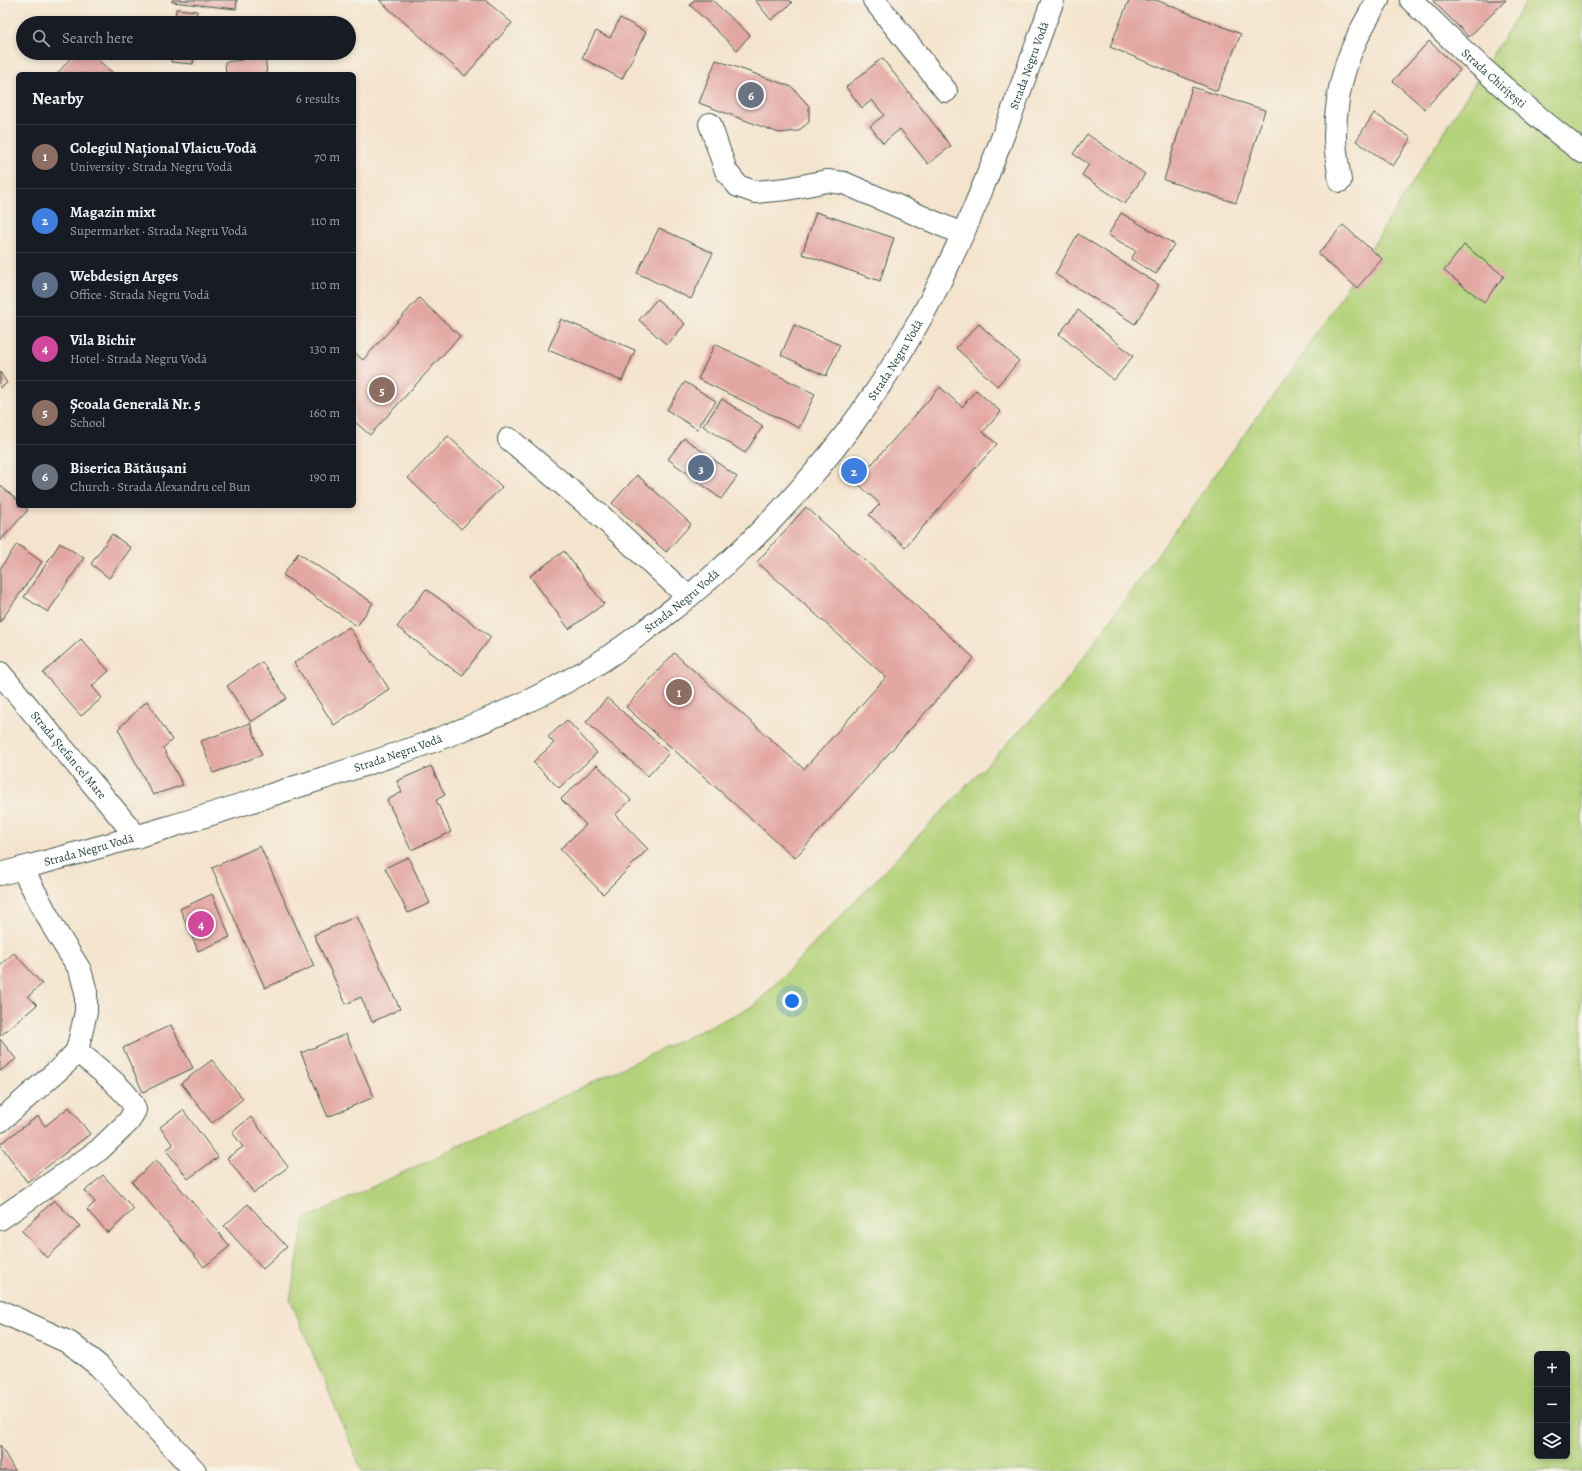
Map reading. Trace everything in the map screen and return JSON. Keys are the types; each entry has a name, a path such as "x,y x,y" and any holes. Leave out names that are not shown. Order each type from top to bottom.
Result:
{"street":[{"path":"874,0 946,91"},
{"name":"Strada Negru Vodă","path":"0,874 137,837 393,757 493,718 542,695 589,669 637,636 688,597 736,555 793,497 833,450 871,400 911,336 942,278 962,234 996,152 1053,0"},
{"path":"1340,182 1335,137 1338,96 1344,67 1357,35 1378,0"},
{"name":"Strada Chirițești","path":"1411,0 1458,46 1538,118 1582,152"},
{"path":"710,124 726,171 738,186 755,192 786,189 827,181 844,183 962,234"},
{"path":"509,439 602,517 688,597"},
{"name":"Strada Ștefan cel Mare","path":"0,673 137,837"},
{"path":"0,1121 65,1064 77,1051 86,1012 86,992 80,970 55,930 22,868"},
{"path":"0,1219 99,1150 130,1122 133,1116 135,1110 131,1100 108,1076 77,1051"},
{"path":"0,1310 70,1343 99,1366 194,1471"}],"green space":[{"path":"1527,0 1582,0 1582,1471 362,1471 290,1299 305,1219 755,1005 1061,688 1320,330"}],"building":[{"path":"172,0 237,0 236,9 172,2"},
{"path":"379,0 485,0 512,23 465,76"},
{"path":"694,0 712,0 750,35 737,50 690,5"},
{"path":"755,0 789,0 792,3 771,20"},
{"path":"1129,0 1156,0 1241,34 1217,91 1110,47"},
{"path":"1506,0 1469,37 1433,1"},
{"path":"176,9 197,11 197,16 176,16"},
{"path":"620,18 646,32 622,79 582,58 596,31 610,38"},
{"path":"1429,41 1460,70 1425,109 1393,81"},
{"path":"882,58 951,146 928,164 900,129 883,143 870,126 884,115 872,100 862,108 846,87"},
{"path":"69,60 98,60 112,72 59,72"},
{"path":"171,60 193,60 193,64 171,62"},
{"path":"266,60 267,72 226,72 225,62"},
{"path":"716,60 792,87 809,106 809,122 798,131 779,133 699,103"},
{"path":"1192,87 1265,110 1236,203 1164,180"},
{"path":"1374,113 1411,138 1393,166 1356,141"},
{"path":"1087,134 1145,174 1125,204 1082,175 1089,164 1073,154"},
{"path":"816,212 894,238 880,281 802,254"},
{"path":"1121,213 1174,244 1156,274 1131,259 1136,251 1108,235"},
{"path":"1343,225 1382,259 1357,288 1318,254"},
{"path":"659,228 713,253 691,299 637,273"},
{"path":"1078,234 1159,285 1135,324 1055,274"},
{"path":"1464,245 1504,276 1484,302 1444,271"},
{"path":"419,298 460,336 370,435 356,423 356,354 363,360"},
{"path":"657,299 685,324 667,345 639,320"},
{"path":"1078,310 1133,356 1114,380 1059,334"},
{"path":"561,319 635,350 622,381 548,350"},
{"path":"979,324 1019,361 997,386 956,348"},
{"path":"794,325 840,345 826,376 781,355"},
{"path":"715,344 815,394 799,428 698,379"},
{"path":"0,372 7,383 0,388"},
{"path":"685,382 716,401 697,429 667,410"},
{"path":"940,387 962,407 976,390 1001,412 983,432 997,444 905,547 869,515 880,504 856,482"},
{"path":"722,399 763,426 745,453 703,426"},
{"path":"448,436 502,487 461,529 408,478"},
{"path":"684,438 737,477 721,499 668,459"},
{"path":"637,475 691,524 666,552 612,503"},
{"path":"0,485 16,499 16,508 26,508 28,510 0,541"},
{"path":"806,507 974,658 795,858 626,707 674,653 804,769 886,677 757,562"},
{"path":"112,534 131,548 109,578 91,564"},
{"path":"60,543 84,558 48,612 24,597"},
{"path":"17,544 42,562 0,622 0,569"},
{"path":"564,551 604,604 569,629 530,576"},
{"path":"298,553 373,603 357,626 283,575"},
{"path":"426,589 491,637 462,676 397,627"},
{"path":"349,627 389,689 334,725 294,663"},
{"path":"81,639 109,671 92,686 102,698 81,716 43,673"},
{"path":"262,662 287,698 251,722 227,686"},
{"path":"607,698 669,753 648,776 586,722"},
{"path":"147,701 172,740 163,748 183,785 153,795 118,729"},
{"path":"567,720 597,753 559,788 533,762 554,743 548,737"},
{"path":"250,723 262,755 213,773 201,741"},
{"path":"597,765 631,800 615,815 648,849 603,894 560,849 586,825 561,799"},
{"path":"431,766 445,795 436,800 451,832 411,850 387,800 402,792 397,781"},
{"path":"260,846 314,966 265,988 212,868"},
{"path":"408,857 430,903 408,913 385,868"},
{"path":"212,894 230,937 198,951 180,909"},
{"path":"357,916 400,1009 372,1022 361,997 346,1004 314,935"},
{"path":"14,953 42,984 28,996 37,1005 0,1036 0,965"},
{"path":"171,1025 193,1068 143,1092 123,1048"},
{"path":"346,1034 374,1097 328,1117 301,1053"},
{"path":"0,1039 16,1059 0,1071"},
{"path":"212,1060 243,1099 212,1123 181,1083"},
{"path":"69,1107 90,1134 27,1182 0,1144 38,1116 45,1126"},
{"path":"183,1110 218,1157 188,1179 166,1150 173,1145 160,1127"},
{"path":"251,1117 288,1167 254,1193 227,1158 243,1147 232,1132"},
{"path":"156,1160 230,1246 204,1267 132,1182"},
{"path":"103,1175 134,1209 108,1233 87,1210 95,1202 85,1191"},
{"path":"54,1200 80,1226 47,1258 22,1231"},
{"path":"248,1204 287,1247 263,1269 224,1226"},
{"path":"0,1445 15,1471 0,1471"}],"place":[{"name":"Biserica Bătăușani","path":"751,95"},
{"name":"Școala Generală Nr. 5","path":"382,390"},
{"name":"Webdesign Arges","path":"701,468"},
{"name":"Magazin mixt","path":"854,471"},
{"name":"Colegiul Național Vlaicu-Vodă","path":"679,692"},
{"name":"Vila Bichir","path":"201,924"}]}
